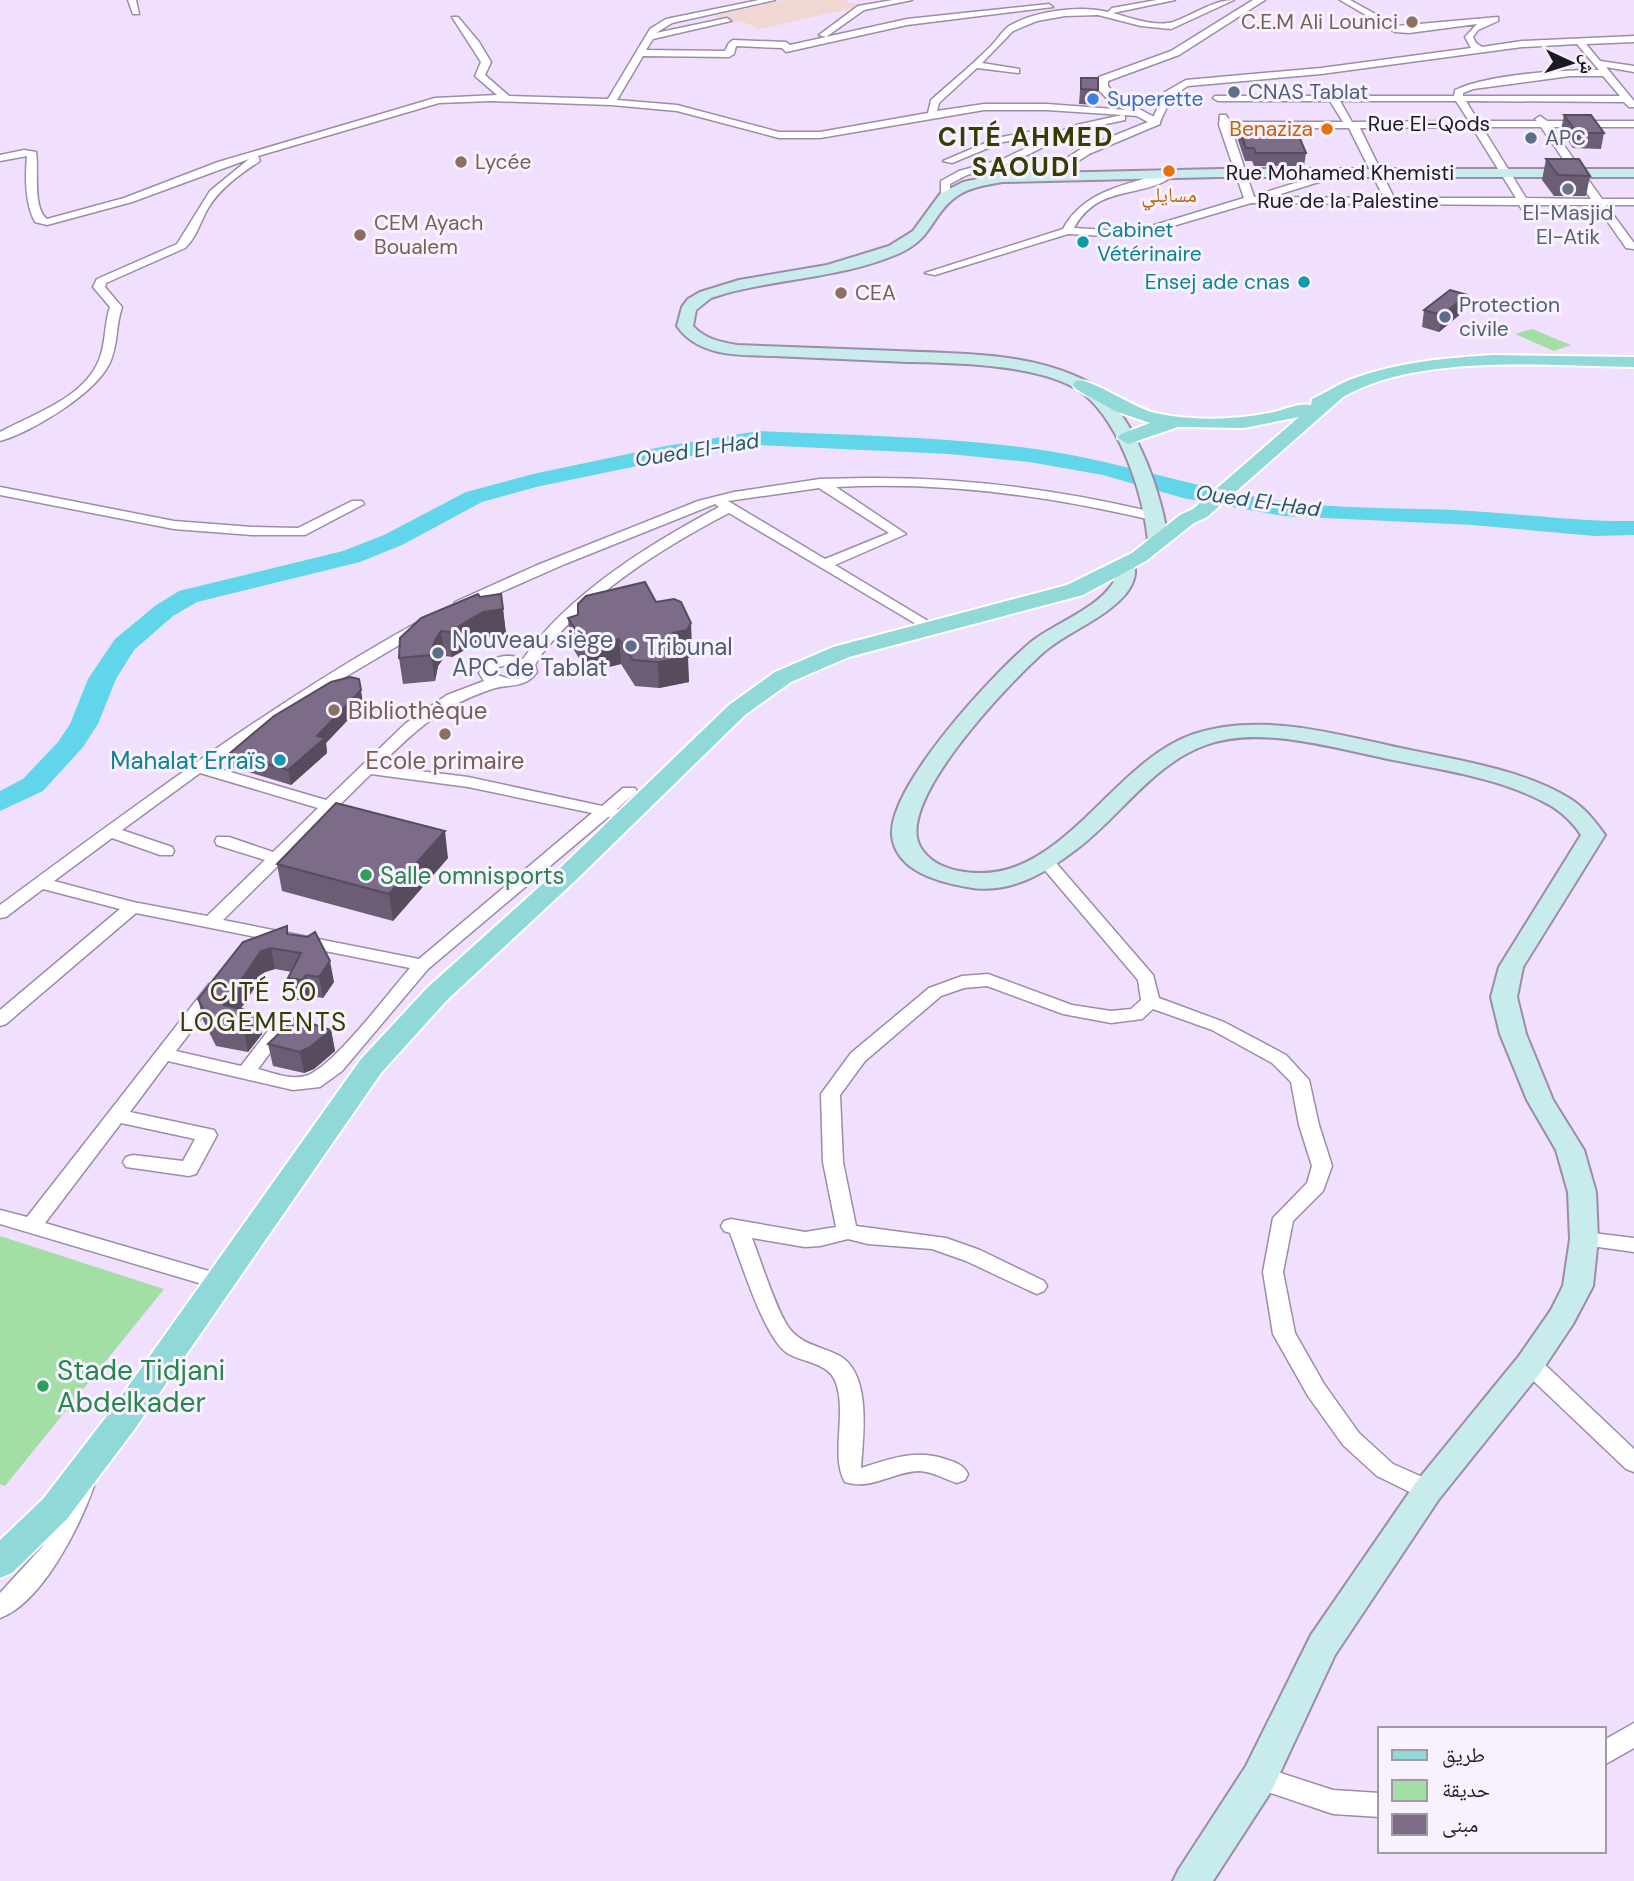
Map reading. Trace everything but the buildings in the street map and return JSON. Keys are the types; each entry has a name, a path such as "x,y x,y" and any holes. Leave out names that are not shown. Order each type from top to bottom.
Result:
{"main road":[{"name":"Rue Mohamed Khemisti","path":"946,197 978,183 1047,176 1634,173"},
{"path":"946,197 927,226 895,249 825,270 718,291 695,301 690,307 685,326 689,334 700,341 737,350 971,359 1033,368 1082,385 1135,413 1194,422 1229,423 1272,419 1307,409 1335,396"},
{"path":"1264,449 1356,383 1423,368 1481,362 1634,362"},
{"path":"1082,385 1109,411 1130,444 1154,509 1158,543"},
{"path":"729,720 789,681 842,657 1063,601 1125,572 1246,472 1264,449 1307,409"},
{"path":"1130,444 1163,425 1194,422"},
{"path":"1229,423 1253,431 1264,449"},
{"path":"1154,509 1166,515 1193,516"},
{"path":"0,1563 55,1509 92,1460 371,1066 621,806 729,720 756,695 796,670 857,647 1075,590 1153,563 1197,523 1193,516"},
{"path":"1125,572 1112,597 1049,638 999,684 951,742 911,800 904,819 908,847 919,861 954,880 975,883 1006,880 1045,861 1087,830 1157,761 1193,742 1222,733 1306,735 1503,778 1549,796 1584,818 1593,835 1511,967 1504,997 1513,1034 1540,1100 1570,1150 1582,1192 1584,1239 1578,1286 1563,1316 1530,1364 1428,1490 1323,1645 1259,1778 1192,1881"}],"street":[{"path":"132,0 136,12"},
{"path":"611,103 653,31 669,20 771,0"},
{"path":"813,42 861,8 908,0"},
{"path":"932,115 934,102 1010,29 1065,13 1102,13 1171,0"},
{"path":"1102,13 1141,23 1171,26 1230,0"},
{"path":"1156,122 1114,100 1102,88 1103,79 1123,67 1171,55 1207,37 1260,0"},
{"path":"1344,0 1395,29 1409,30 1495,19 1475,28 1469,37 1472,45 1482,50"},
{"path":"639,53 760,54 942,17 1053,6"},
{"path":"455,19 476,44 486,62 480,76 506,98"},
{"path":"649,37 727,21"},
{"path":"1047,176 1071,158 1139,133 1156,122 1162,100 1185,83 1321,71 1522,44 1634,39"},
{"path":"1581,43 1631,102"},
{"path":"1598,63 1634,69"},
{"path":"975,65 1016,71"},
{"path":"1321,71 1349,124 1355,127 1391,202"},
{"path":"1533,218 1459,98 1458,92 1471,86 1570,73 1606,73"},
{"path":"1210,80 1250,200 1334,174"},
{"path":"0,158 24,153 32,155 30,170 36,213 39,220 47,222 128,200 222,164 438,100 506,98 677,108 779,135 820,135 984,107 1046,107 1139,113"},
{"path":"1217,98 1526,98 1631,102"},
{"path":"1526,98 1632,246"},
{"path":"946,197 945,183 963,173 1007,160 1075,128 1139,113"},
{"name":"Rue El-Qods","path":"1224,125 1634,124"},
{"path":"948,161 980,145 1018,135 1055,137"},
{"path":"0,437 74,397 90,384 98,373 109,348 109,325 116,307 99,287 101,281 181,246 190,239 194,223 226,181 270,150"},
{"path":"932,273 1067,231 1079,211 1095,198 1160,180 1170,174"},
{"name":"Rue de la Palestine","path":"1067,231 1107,233 1149,230 1250,200 1634,202"},
{"path":"0,913 198,768 312,691 436,618 549,565 723,503 820,483 921,482 1154,509"},
{"path":"820,483 899,534 826,564"},
{"path":"0,491 174,525 279,532 300,532 358,504"},
{"path":"723,503 928,627"},
{"path":"492,678 495,663 521,662 584,602 628,565 723,503"},
{"path":"210,923 365,769 424,716 492,678 511,683 523,679 530,672 521,662"},
{"path":"198,768 328,806"},
{"path":"365,769 621,806"},
{"path":"164,1054 293,1084 322,1078 335,1067 422,965 621,806"},
{"path":"110,832 166,851"},
{"path":"223,841 275,858"},
{"path":"1045,861 1147,979 1150,1001"},
{"path":"40,883 210,923 253,938 422,965"},
{"path":"0,1020 133,907"},
{"path":"32,1226 114,1115 223,977"},
{"path":"847,1231 833,1162 830,1094 858,1057 935,992 962,982 988,980 1069,1010 1111,1017 1136,1015 1150,1001"},
{"path":"1150,1001 1219,1026 1279,1059 1300,1080 1309,1125 1322,1166 1316,1186 1283,1218 1273,1272 1284,1334 1316,1390 1350,1439 1385,1470 1428,1490"},
{"path":"245,1073 287,1018"},
{"path":"114,1115 207,1135 189,1168 133,1162"},
{"path":"0,1217 219,1281"},
{"path":"847,1231 834,1238 789,1238 732,1227 779,1330 794,1347 834,1363 846,1377 853,1409 850,1471 853,1476 861,1477 922,1460 941,1465 957,1474"},
{"path":"847,1231 863,1238 931,1242 962,1252 1037,1286"},
{"path":"1584,1239 1634,1245"},
{"path":"1530,1364 1634,1463"},
{"path":"0,1608 53,1555 71,1521 92,1460"},
{"path":"1606,1753 1634,1734"},
{"path":"1259,1778 1333,1802 1378,1805"}],"shaded area":[{"path":"785,0 844,0 861,6 760,29 741,21 732,23 713,16"}],"green space":[{"path":"1532,329 1571,345 1554,351 1515,334"},
{"name":"Stade Tidjani Abdelkader","path":"0,1236 164,1289 5,1486 0,1484"}],"waterway":[{"name":"Oued El-Had","path":"0,802 33,785 69,747 84,724 102,679 124,645 164,611 188,596 351,557 393,540 474,497 533,481 666,453 759,438 949,447 1029,455 1106,469 1183,491 1283,509 1472,518 1595,529 1634,528"}],"place":[{"name":"C.E.M Ali Lounici","path":"1412,22"},
{"name":"CNAS Tablat","path":"1234,92"},
{"name":"Superette","path":"1093,99"},
{"name":"Benaziza","path":"1327,129"},
{"name":"APC","path":"1531,138"},
{"name":"Lycée","path":"461,162"},
{"name":"مسايلي","path":"1169,171"},
{"name":"El-Masjid El-Atik","path":"1568,189"},
{"name":"CEM Ayach Boualem","path":"360,235"},
{"name":"Cabinet Vétérinaire","path":"1083,242"},
{"name":"Ensej ade cnas","path":"1304,282"},
{"name":"CEA","path":"841,293"},
{"name":"Protection civile","path":"1445,317"},
{"name":"Tribunal","path":"631,646"},
{"name":"Nouveau siège APC de Tablat","path":"438,653"},
{"name":"Bibliothèque","path":"334,710"},
{"name":"Ecole primaire","path":"445,734"},
{"name":"Mahalat Erraïs","path":"280,760"},
{"name":"Salle omnisports","path":"366,875"},
{"name":"Stade Tidjani Abdelkader","path":"43,1386"}],"district":[{"name":"CITÉ AHMED SAOUDI","path":"1026,152"},
{"name":"CITÉ 50 LOGEMENTS","path":"264,1007"}]}
